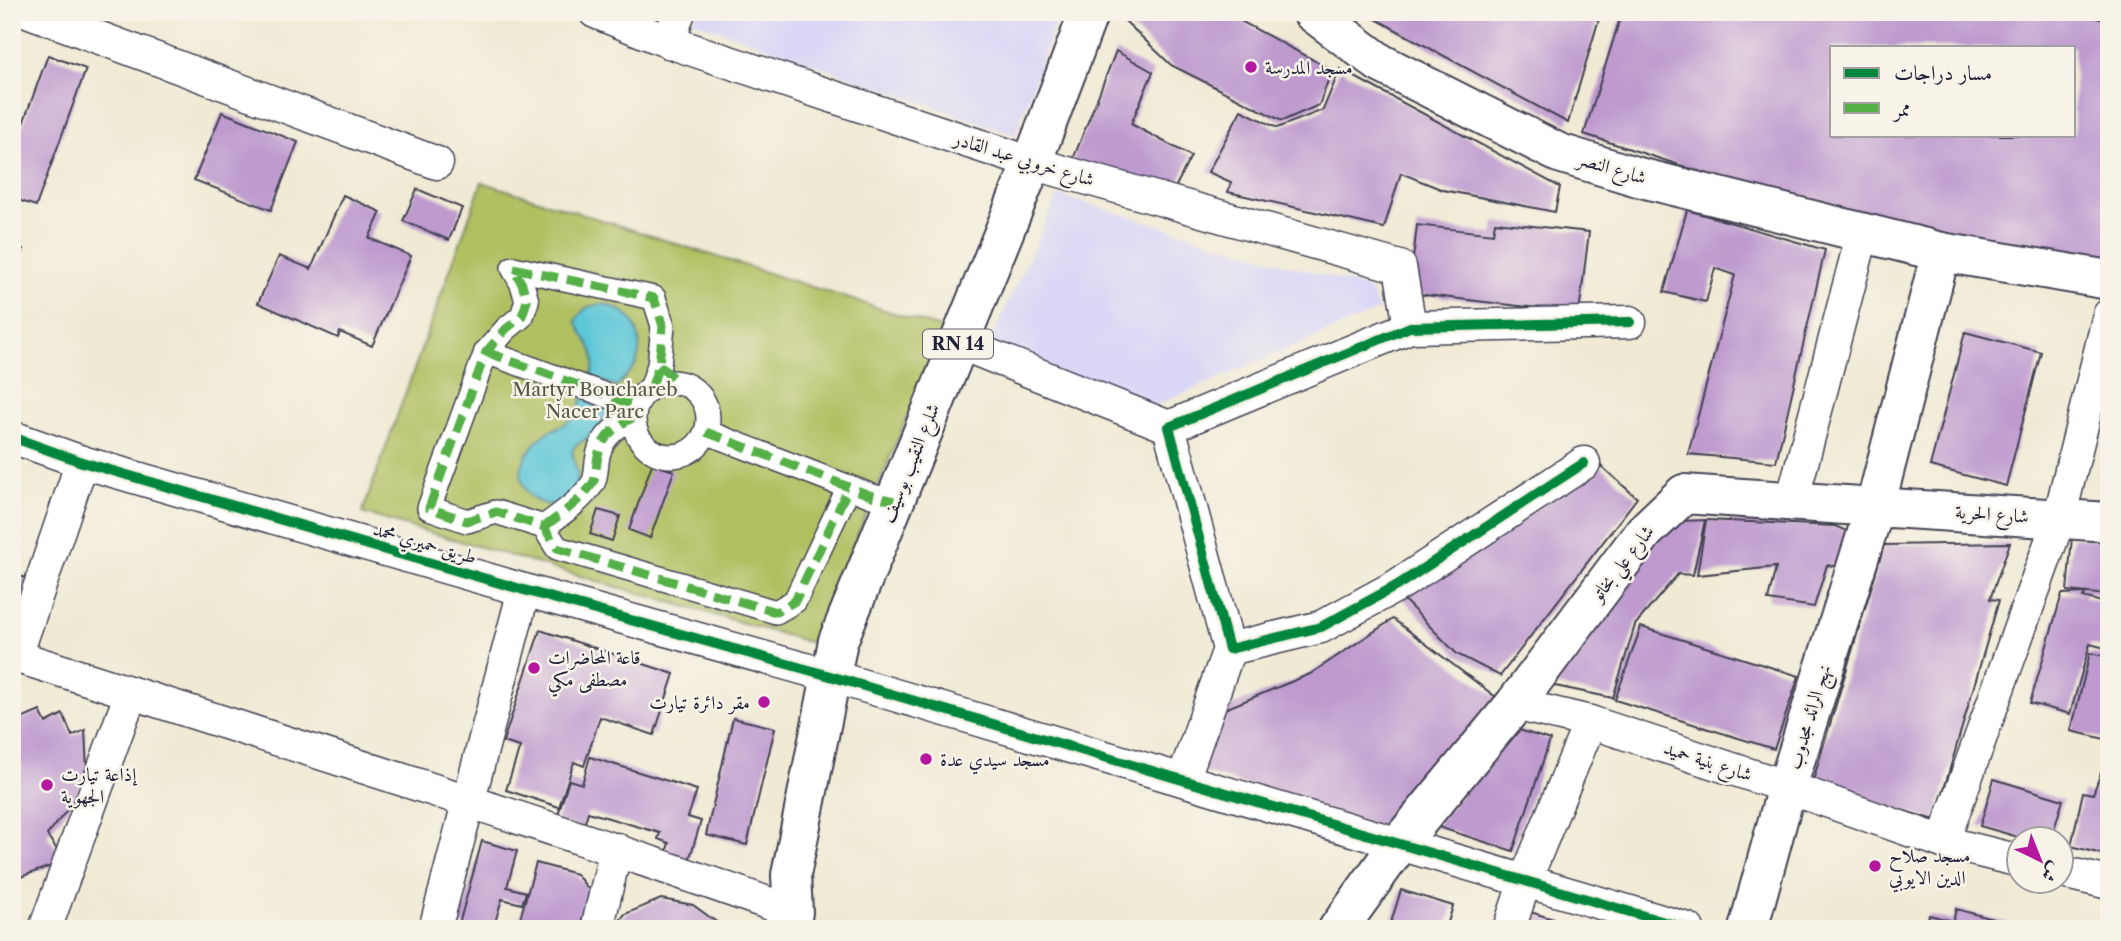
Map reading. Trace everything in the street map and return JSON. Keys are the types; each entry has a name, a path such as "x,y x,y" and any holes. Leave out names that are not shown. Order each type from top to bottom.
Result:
{"street":[{"path":"12,18 14,12"},
{"path":"30,12 437,163"},
{"name":"شارع خروبي عبد القادر","path":"595,12 669,42 1032,163 1400,267 1410,327"},
{"path":"669,42 678,12"},
{"name":"شلرع النقيب بوسيف","path":"791,920 791,875 838,641 1032,163 1089,12"},
{"name":"شارع النصر","path":"1312,12 1380,64 1559,153 1638,177 1941,252 2109,280"},
{"path":"1793,501 1863,232"},
{"path":"1875,507 1941,252"},
{"path":"544,527 570,508 595,481 597,456 604,438 619,424 656,375 663,326 654,299 513,268 527,301 522,316 506,329 486,352 429,508 467,521 496,512 544,527 558,548 776,612 795,601 849,487"},
{"path":"1943,842 2059,519 2109,315"},
{"path":"959,343 1169,427 1410,327 1630,323"},
{"path":"486,352 630,408"},
{"path":"630,408 635,431 641,443 651,451 663,456 676,456 689,452 699,444 708,420 706,407 700,396 690,387 656,375"},
{"path":"1169,427 1228,649 1183,780"},
{"path":"705,432 849,487 894,501"},
{"name":"طريق حميري محمد","path":"12,437 82,462 830,676 1688,929"},
{"path":"82,462 14,655 616,849 791,920"},
{"path":"1228,649 1321,627 1398,585 1584,463"},
{"name":"شارع علي بخاتو","path":"1338,929 1399,844 1515,704 1644,532 1685,494 1875,507"},
{"name":"شارع الحرية","path":"1875,507 2109,522"},
{"name":"نهج الرائد مجدوب","path":"1748,929 1787,787 1875,507"},
{"path":"435,929 524,590"},
{"path":"45,929 131,693"},
{"name":"شارع بنية حميد","path":"1515,704 1590,722 1943,842 2006,858"},
{"path":"1509,929 1525,881 1590,722"},
{"path":"597,929 616,849"},
{"path":"2076,875 2109,883"}],"shaded area":[{"path":"696,12 1059,12 1015,135 693,21"},
{"path":"1058,195 1369,289 1379,310 1123,419 980,363"}],"green space":[{"name":"Martyr Bouchareb Nacer Parc","path":"482,182 944,329 812,643 362,513"}],"water":[{"path":"604,304 625,313 634,324 639,338 635,365 617,387 591,377 594,368 593,353 576,321 587,308"},
{"path":"582,398 609,408 607,414 596,430 574,447 577,482 570,496 561,502 542,503 527,492 521,473 523,463 539,440 574,417"}],"building":[{"name":"مسجد المدرسة","path":"1126,12 1224,12 1332,70 1319,105 1282,121 1171,65 1123,19"},
{"path":"1363,12 1601,12 1568,123"},
{"path":"1622,12 2079,12 2109,22 2109,262 1940,242 1704,173 1584,134"},
{"path":"1116,51 1153,72 1131,124 1191,156 1171,196 1070,167"},
{"path":"48,55 86,69 36,206 12,198 12,154"},
{"path":"1340,69 1560,187 1555,212 1443,190 1401,173 1384,228 1228,192 1231,182 1208,172 1241,110 1277,128 1323,110"},
{"path":"222,112 298,142 271,210 194,180"},
{"path":"417,189 462,208 449,240 403,221"},
{"path":"343,195 381,212 369,238 411,256 372,346 340,332 338,338 258,303 279,256 311,269"},
{"path":"1687,210 1825,250 1776,462 1688,454 1735,275 1715,268 1706,302 1664,292"},
{"path":"1495,222 1589,232 1579,313 1409,293 1417,225 1493,234"},
{"path":"12,245 23,249 13,277 12,277"},
{"path":"1965,332 2041,352 2006,486 1930,466"},
{"path":"652,464 674,471 650,538 629,530"},
{"path":"1601,466 1637,498 1500,676 1457,654 1402,598"},
{"path":"598,510 620,516 612,541 590,534"},
{"path":"1705,520 1693,575 1678,574 1635,625 1613,698 1541,683 1659,522"},
{"path":"1706,520 1835,526 1849,532 1839,567 1827,565 1814,607 1768,600 1776,567 1697,575"},
{"path":"2072,537 2109,541 2109,595 2067,591"},
{"path":"2010,543 1990,599 1999,600 1935,820 1812,784 1884,545"},
{"path":"12,574 33,580 12,634"},
{"path":"2086,593 2083,597 2109,604 2109,649 2090,644 2070,714 2030,703 2062,594"},
{"path":"1393,619 1497,698 1390,831 1197,770 1210,715 1310,674"},
{"path":"1641,627 1799,676 1774,749 1615,700"},
{"path":"540,630 674,674 654,735 600,717 584,766 574,762 559,807 506,790 520,747 503,742"},
{"path":"2090,653 2109,657 2109,740 2071,731"},
{"name":"إذاعة تيارت الجهوية","path":"40,711 46,723 63,714 72,736 85,730 87,770 75,800 47,835 65,861 12,880 12,719 19,720"},
{"path":"733,718 775,728 747,845 706,835"},
{"path":"1516,729 1550,740 1513,851 1435,826"},
{"path":"2109,751 2109,856 2076,847 2076,825 2083,792 2093,794"},
{"path":"590,757 697,790 688,817 701,821 688,864 665,857 669,843 658,839 660,833 588,812 583,829 556,821 569,780 582,784"},
{"path":"1994,779 2063,800 2055,825 2006,825 2006,834 1980,826"},
{"path":"482,841 517,851 507,887 526,892 522,904 502,899 493,929 476,929 459,924"},
{"path":"536,863 576,874 590,891 580,929 517,929"},
{"path":"1401,890 1453,906 1446,929 1389,929"},
{"path":"661,899 693,905 726,929 613,929 625,914"},
{"path":"1956,909 2027,929 1925,929 1929,915 1953,921"},
{"path":"1527,911 1583,928 1583,929 1521,929"}],"marked path":[{"path":"652,386 659,365 663,326 654,298 513,268 527,301 522,316 506,329 486,352 429,508 467,521 496,512 544,527 557,548 776,612 795,601 849,487"},
{"path":"486,352 636,406"},
{"path":"659,365 678,382"},
{"path":"544,527 588,490 594,481 598,454 604,441 613,430 633,418"},
{"path":"706,432 872,496 894,501"}],"cycle path":[{"path":"1584,463 1398,585 1321,627 1229,649 1169,427 1410,327 1630,322"},
{"path":"12,437 82,462 830,676 1688,929"}],"place":[{"name":"مسجد المدرسة","path":"1251,67"},
{"name":"قاعة المحاضرات مصطفى مكي","path":"534,668"},
{"name":"مقر دائرة تيارت","path":"764,702"},
{"name":"مسجد سيدي عدة","path":"926,759"},
{"name":"إذاعة تيارت الجهوية","path":"47,785"},
{"name":"مسجد صلاح الدين الايوبي","path":"1875,866"}]}
